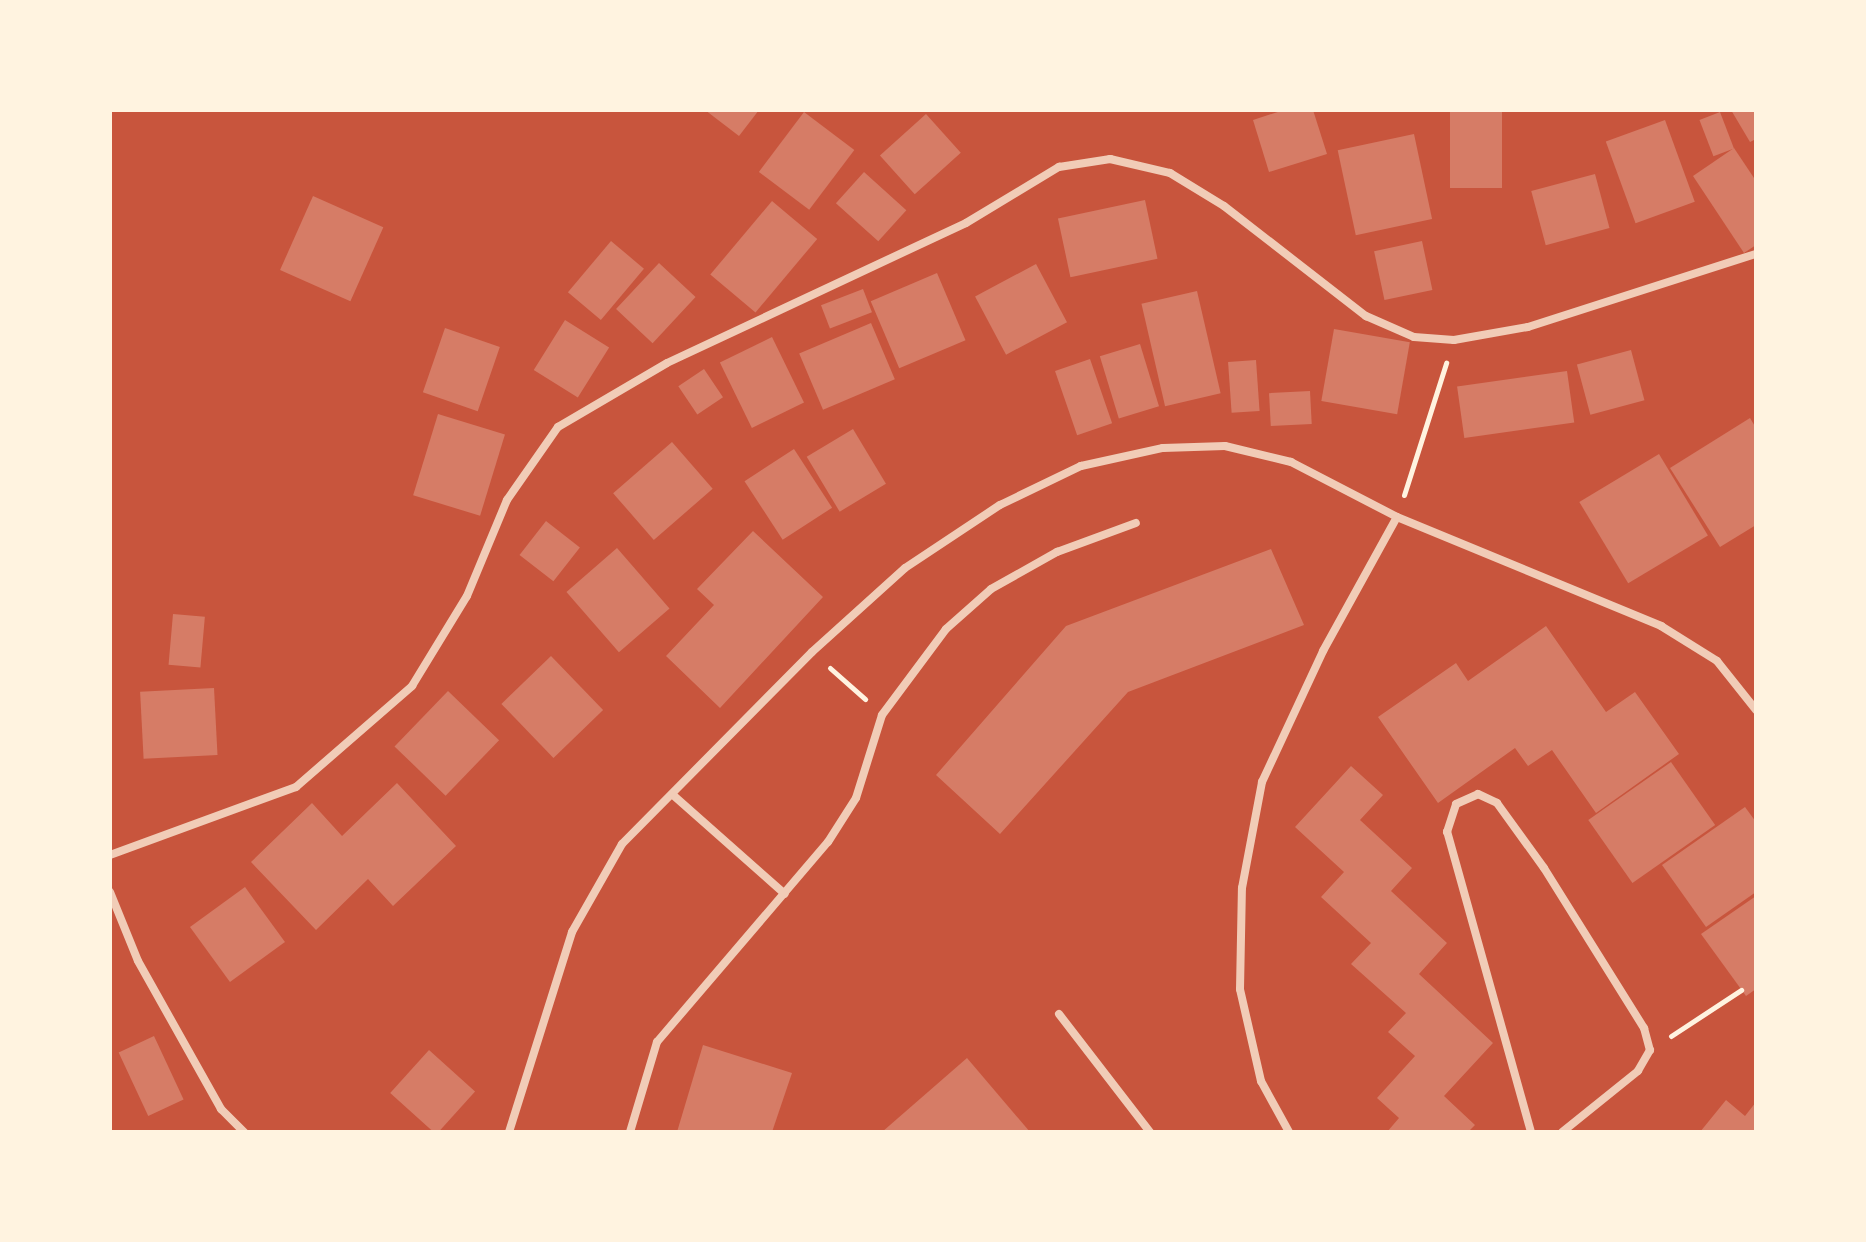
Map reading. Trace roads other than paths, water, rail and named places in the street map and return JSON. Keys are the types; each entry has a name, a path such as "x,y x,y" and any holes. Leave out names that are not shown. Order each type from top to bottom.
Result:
{"street":[{"path":"110,855 296,787 412,686 467,596 507,500 558,427 667,363 966,223 1059,167 1110,159 1170,173 1224,206 1366,316 1414,337 1454,340 1528,327 1756,254"},
{"path":"509,1132 572,932 622,844 812,652 905,568 1000,505 1081,466 1163,448 1238,449 1291,462 1397,517 1661,626 1717,661 1756,710"},
{"path":"1289,1132 1261,1081 1240,989 1242,888 1262,782 1323,651 1397,517"},
{"path":"630,1132 657,1042 679,1011 785,894 856,798 882,715 946,629 991,589 1057,552 1136,523"},
{"path":"1531,1132 1447,832 1456,804 1478,794 1497,803 1644,1028 1650,1050 1638,1071 1562,1132"},
{"path":"673,795 785,894"},
{"path":"110,892 138,961 221,1109 244,1132"},
{"path":"1059,1014 1150,1132"}]}
